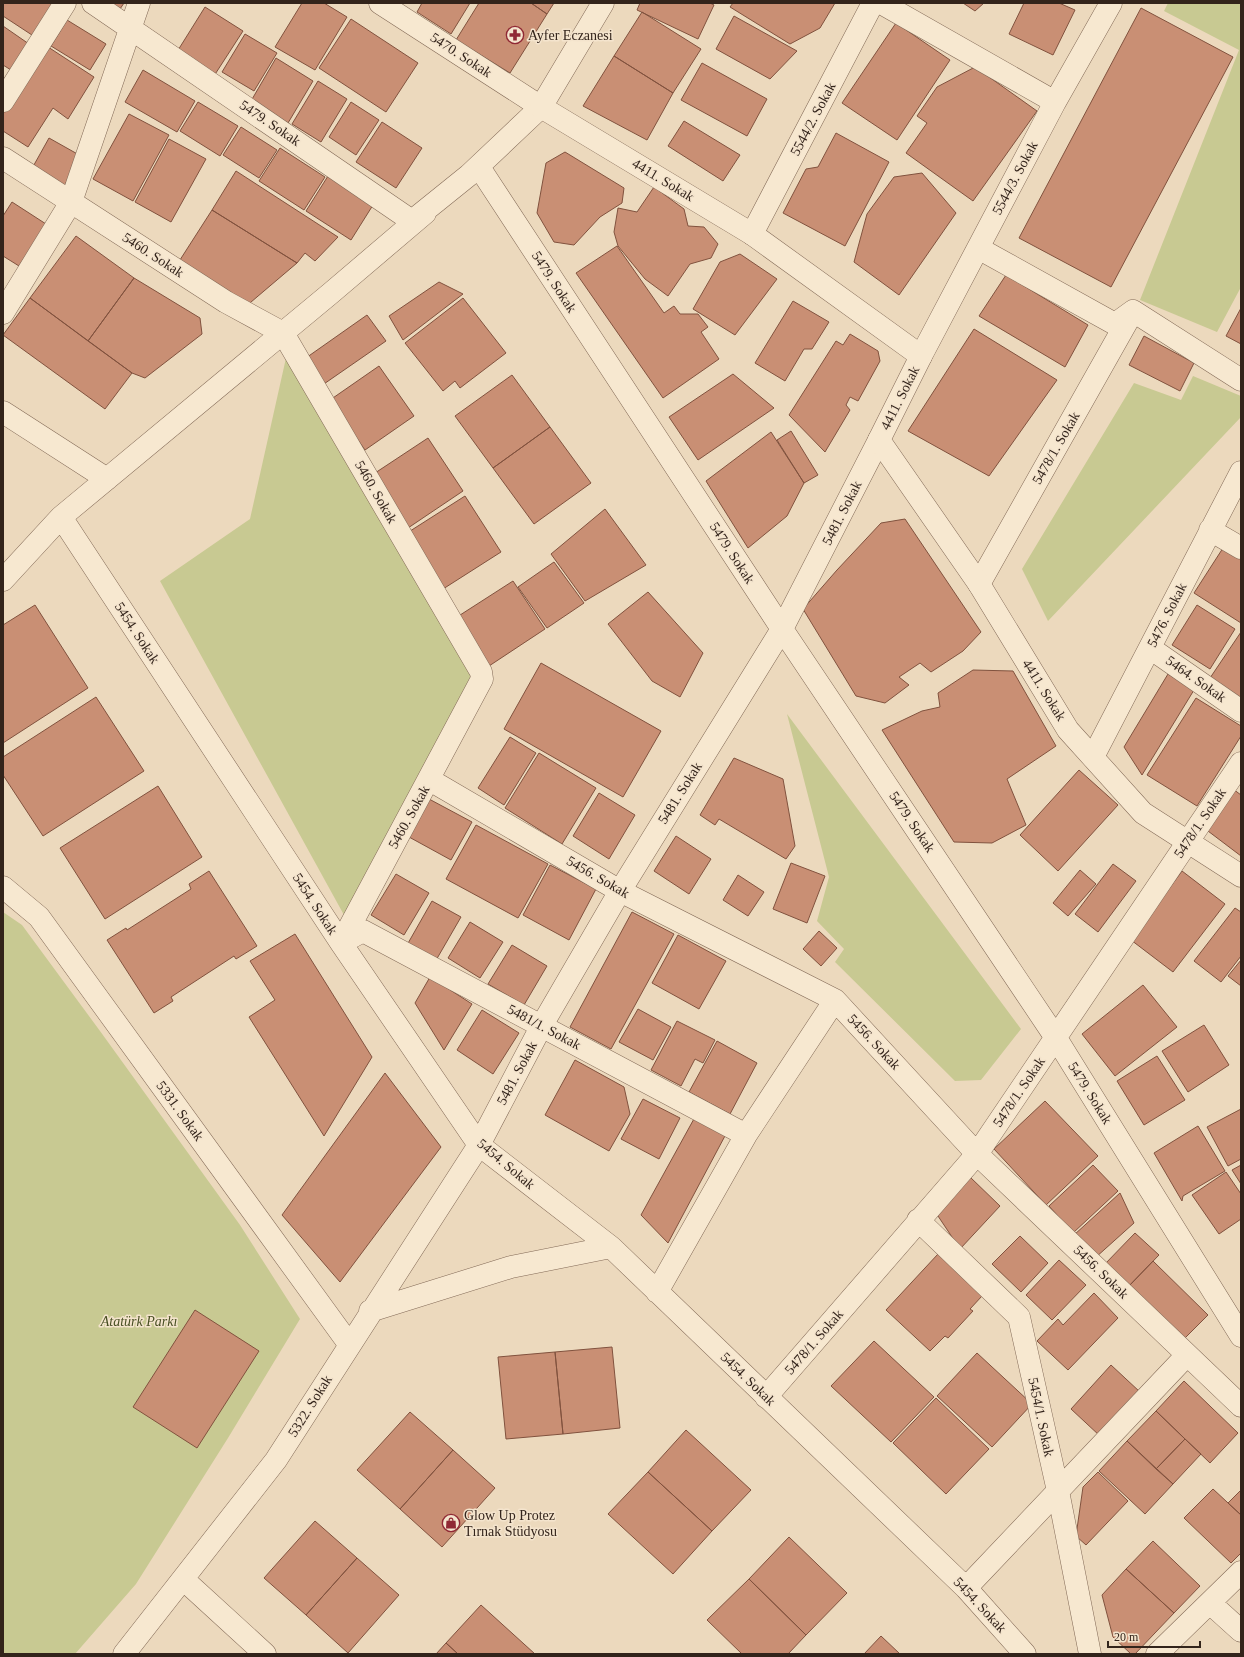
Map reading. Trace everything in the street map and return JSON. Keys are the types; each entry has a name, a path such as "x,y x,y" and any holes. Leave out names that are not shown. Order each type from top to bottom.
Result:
{"street":[{"path":"3,101 65,3"},
{"name":"5479. Sokak","path":"93,3 132,28 412,221 479,167 782,629 1056,1038 1241,1336"},
{"path":"3,313 71,202 132,28 139,3"},
{"name":"5470. Sokak","path":"380,3 541,107"},
{"path":"3,580 61,517 283,333 479,167 541,107 603,3"},
{"name":"5544/2. Sokak","path":"752,234 873,3"},
{"path":"880,3 1055,102"},
{"name":"5544/3. Sokak","path":"922,356 1055,102 1111,3"},
{"name":"4411. Sokak","path":"541,107 752,234 922,356 879,440 979,584 1068,730 1143,813 1241,876"},
{"name":"5460. Sokak","path":"3,158 226,302 283,333 481,672 482,679 430,780 341,943"},
{"path":"978,248 1115,324 1133,311 1241,380"},
{"name":"5478/1. Sokak","path":"979,584 1133,311"},
{"path":"3,412 107,479"},
{"name":"5481. Sokak","path":"479,1145 542,1026 620,891 782,629 879,440"},
{"name":"5476. Sokak","path":"1093,757 1241,472"},
{"name":"5454. Sokak","path":"61,517 341,943 479,1145 611,1247 966,1588 1025,1654"},
{"path":"1210,530 1241,548"},
{"name":"5464. Sokak","path":"1150,648 1241,711"},
{"name":"5478/1. Sokak","path":"766,1397 918,1220 977,1154 1241,763"},
{"name":"5456. Sokak","path":"430,780 620,891 835,1000 977,1154 1241,1406"},
{"name":"5331. Sokak","path":"3,887 39,917 349,1344"},
{"name":"5481/1. Sokak","path":"341,943 363,931 746,1135"},
{"path":"657,1292 746,1135 835,1000"},
{"name":"5322. Sokak","path":"124,1654 276,1460 370,1311 479,1145"},
{"name":"5454/1. Sokak","path":"918,1220 1019,1317 1058,1492 1090,1654"},
{"path":"370,1311 511,1268 611,1247"},
{"path":"966,1588 1186,1355"},
{"path":"1157,1654 1241,1572"},
{"path":"183,1579 265,1654"},
{"path":"1210,1603 1241,1631"}],"green space":[{"path":"1168,3 1241,3 1241,287 1217,332 1140,300 1239,50 1164,11"},
{"path":"288,349 476,681 344,915 160,581 250,519"},
{"path":"1193,376 1241,396 1241,417 1048,621 1022,569 1134,383 1181,400"},
{"path":"787,714 1021,1029 981,1080 955,1081 835,962 844,949 817,921 829,877"},
{"name":"Atatürk Parkı","path":"3,912 22,925 100,1031 240,1225 300,1319 228,1438 136,1584 75,1654 3,1654"}],"building":[{"path":"3,3 58,3 35,37 3,16"},
{"path":"109,3 124,3 120,9"},
{"path":"302,3 324,3 347,17 315,70 275,47"},
{"path":"422,3 470,3 451,34 417,12"},
{"path":"479,3 531,3 547,14 510,73 456,40"},
{"path":"531,3 554,3 547,14"},
{"path":"640,3 710,3 714,5 698,39 637,10"},
{"path":"733,3 835,3 820,28 790,44 730,7"},
{"path":"963,3 984,3 975,11"},
{"path":"1024,3 1059,3 1075,10 1053,55 1009,34"},
{"path":"205,7 243,31 212,79 175,55"},
{"path":"1141,8 1233,57 1111,287 1019,238"},
{"path":"642,12 701,49 673,93 614,56"},
{"path":"734,16 797,51 770,79 716,49"},
{"path":"351,19 418,63 386,112 319,68"},
{"path":"67,20 106,44 90,70 51,46"},
{"path":"896,23 950,60 897,140 842,103"},
{"path":"3,26 29,44 11,70 3,65"},
{"path":"245,34 277,53 254,91 222,72"},
{"path":"45,45 94,77 68,119 53,108 28,147 3,131 3,111"},
{"path":"614,56 673,93 647,140 583,106"},
{"path":"276,58 313,81 288,123 251,101"},
{"path":"702,63 767,99 747,136 681,100"},
{"path":"975,67 1037,111 973,201 906,153 927,123 917,116 937,87"},
{"path":"143,70 195,101 177,132 125,102"},
{"path":"318,81 347,99 321,142 292,124"},
{"path":"198,102 238,126 220,156 180,131"},
{"path":"351,102 379,120 356,155 329,137"},
{"path":"129,114 169,135 133,201 93,179"},
{"path":"684,121 740,155 723,181 668,146"},
{"path":"382,122 422,148 396,188 356,162"},
{"path":"241,127 277,150 259,178 223,155"},
{"path":"836,133 889,162 845,246 783,213 806,169 818,167"},
{"path":"49,138 81,156 62,190 30,172"},
{"path":"169,139 206,159 171,222 135,202"},
{"path":"280,148 325,177 304,210 259,181"},
{"path":"565,152 624,188 622,203 600,217 574,245 554,242 537,213 546,163"},
{"path":"236,171 338,237 315,261 305,253 297,263 212,210"},
{"path":"922,173 956,213 899,295 854,262 867,214 894,177"},
{"path":"328,176 373,205 351,240 306,211"},
{"path":"654,187 684,209 688,226 704,227 718,244 711,258 690,264 668,296 645,279 618,246 614,232 618,208 637,212"},
{"path":"12,202 46,224 19,266 3,256 3,216"},
{"path":"212,210 297,263 244,308 178,263"},
{"path":"76,236 134,278 88,341 30,298"},
{"path":"617,246 664,313 674,306 680,314 698,314 708,327 701,332 719,359 663,398 576,273"},
{"path":"740,254 777,279 735,335 693,309 720,262"},
{"path":"1006,275 1088,325 1065,367 979,316"},
{"path":"134,278 200,318 202,334 145,378 132,373 88,341"},
{"path":"439,282 463,294 403,340 389,316"},
{"path":"30,298 132,373 105,409 3,335"},
{"path":"463,298 506,353 460,388 455,381 443,391 405,343"},
{"path":"793,301 829,322 812,349 804,349 785,381 755,363"},
{"path":"1241,308 1241,344 1226,336"},
{"path":"367,315 386,341 321,386 303,360"},
{"path":"974,329 1057,380 989,476 908,431"},
{"path":"850,334 878,351 880,361 858,401 850,397 846,405 850,410 825,452 789,415 836,341 843,345"},
{"path":"1144,336 1194,363 1180,391 1129,365"},
{"path":"379,366 414,416 365,450 330,400"},
{"path":"733,374 774,408 698,460 669,417"},
{"path":"512,375 550,427 493,468 455,416"},
{"path":"550,427 591,483 534,524 493,468"},
{"path":"791,431 818,475 804,483 777,440"},
{"path":"771,432 804,483 787,516 748,548 706,481"},
{"path":"428,438 463,491 408,528 372,475"},
{"path":"465,496 501,552 443,589 407,533"},
{"path":"605,509 646,565 585,601 551,554"},
{"path":"905,519 981,632 963,651 931,672 920,663 899,677 909,685 885,703 856,696 803,609 881,523"},
{"path":"1223,548 1241,559 1241,623 1194,593"},
{"path":"554,562 584,603 547,628 518,587"},
{"path":"513,581 545,629 489,666 457,617"},
{"path":"648,592 703,653 680,697 652,681 608,624"},
{"path":"35,605 88,688 3,743 3,625"},
{"path":"1197,605 1235,629 1210,669 1172,645"},
{"path":"1241,632 1241,700 1210,678"},
{"path":"541,663 661,731 623,797 504,729"},
{"path":"973,670 1013,671 1056,746 1007,779 1026,825 992,843 954,842 882,730 922,711 940,707 938,693"},
{"path":"1168,674 1194,690 1142,775 1124,747"},
{"path":"96,697 144,771 43,836 3,775 3,757"},
{"path":"1196,698 1241,726 1241,736 1197,806 1147,775"},
{"path":"510,737 536,753 504,805 478,788"},
{"path":"539,753 596,788 562,844 505,808"},
{"path":"734,758 783,779 795,846 786,859 719,819 715,825 700,815"},
{"path":"1079,770 1118,805 1058,871 1020,835"},
{"path":"158,786 202,857 105,919 60,848"},
{"path":"1233,789 1241,795 1241,856 1204,828"},
{"path":"599,793 635,815 609,859 573,836"},
{"path":"429,799 472,822 451,860 409,837"},
{"path":"476,825 548,864 518,918 446,879"},
{"path":"676,836 711,859 689,894 654,871"},
{"path":"791,863 825,876 807,923 773,909"},
{"path":"1113,864 1136,881 1098,932 1075,914"},
{"path":"550,865 596,889 569,940 523,915"},
{"path":"1080,870 1096,884 1068,916 1053,903"},
{"path":"209,871 257,946 236,959 234,956 171,997 173,1001 154,1013 107,940 126,928 127,930 191,889 189,884"},
{"path":"1182,871 1225,904 1173,972 1131,940"},
{"path":"396,874 429,893 404,935 371,915"},
{"path":"738,875 764,892 748,916 723,900"},
{"path":"432,901 461,917 435,962 407,945"},
{"path":"1235,908 1241,912 1241,956 1221,982 1194,961"},
{"path":"632,912 674,934 611,1049 570,1027"},
{"path":"470,922 503,942 480,978 448,958"},
{"path":"819,931 837,948 821,966 803,949"},
{"path":"295,934 372,1057 324,1136 249,1017 275,1000 250,961"},
{"path":"678,935 726,961 699,1009 652,983"},
{"path":"512,945 547,966 524,1005 488,984"},
{"path":"1241,960 1241,986 1228,976"},
{"path":"430,977 472,1004 444,1050 415,1003"},
{"path":"1143,985 1177,1027 1115,1076 1082,1034"},
{"path":"638,1009 671,1027 653,1060 619,1042"},
{"path":"482,1010 519,1033 493,1074 457,1050"},
{"path":"677,1021 715,1040 703,1063 695,1059 681,1086 651,1070"},
{"path":"1204,1025 1229,1065 1188,1092 1162,1051"},
{"path":"717,1041 757,1063 730,1114 689,1092"},
{"path":"1157,1056 1185,1100 1144,1125 1117,1081"},
{"path":"575,1060 624,1087 630,1114 609,1151 545,1115"},
{"path":"385,1073 441,1147 340,1282 282,1215"},
{"path":"643,1099 680,1118 659,1159 621,1139"},
{"path":"1045,1101 1098,1156 1046,1205 994,1149"},
{"path":"1241,1109 1241,1159 1228,1166 1207,1127"},
{"path":"695,1117 726,1134 668,1243 641,1215"},
{"path":"1198,1126 1225,1171 1183,1196 1182,1201 1154,1153"},
{"path":"1093,1165 1118,1191 1073,1233 1049,1206"},
{"path":"1241,1165 1241,1184 1232,1170"},
{"path":"1226,1172 1241,1194 1241,1219 1219,1234 1192,1195"},
{"path":"970,1177 1000,1206 960,1249 936,1213"},
{"path":"1120,1193 1134,1223 1095,1258 1074,1235"},
{"path":"1135,1233 1159,1255 1128,1287 1104,1265"},
{"path":"1020,1236 1048,1263 1021,1292 992,1264"},
{"path":"938,1254 982,1296 970,1309 973,1311 948,1338 945,1336 930,1351 886,1310"},
{"path":"1059,1260 1086,1285 1052,1320 1026,1295"},
{"path":"1153,1261 1208,1315 1183,1340 1128,1287"},
{"path":"1094,1293 1118,1318 1068,1370 1037,1341 1058,1319 1063,1325"},
{"path":"195,1310 259,1351 197,1448 133,1407"},
{"path":"874,1341 934,1397 891,1442 831,1386"},
{"path":"612,1347 620,1428 563,1434 555,1352"},
{"path":"555,1352 563,1434 506,1439 498,1357"},
{"path":"977,1353 1032,1404 992,1447 937,1396"},
{"path":"1111,1365 1140,1392 1100,1436 1071,1409"},
{"path":"1184,1381 1238,1433 1210,1463 1156,1411"},
{"path":"936,1398 989,1449 946,1494 893,1443"},
{"path":"1156,1411 1185,1439 1156,1469 1127,1441"},
{"path":"410,1412 453,1450 400,1509 357,1470"},
{"path":"686,1430 751,1490 712,1531 648,1472"},
{"path":"1185,1439 1201,1454 1173,1484 1156,1469"},
{"path":"1127,1441 1173,1484 1145,1514 1099,1471"},
{"path":"453,1450 495,1488 442,1547 400,1509"},
{"path":"648,1472 712,1531 673,1574 608,1514"},
{"path":"1098,1472 1128,1501 1086,1545 1076,1536 1083,1487"},
{"path":"1213,1489 1241,1515 1241,1553 1231,1563 1184,1518"},
{"path":"1241,1490 1241,1515 1228,1503"},
{"path":"315,1521 357,1558 306,1615 264,1578"},
{"path":"789,1537 847,1593 806,1635 749,1579"},
{"path":"1153,1541 1200,1586 1174,1613 1126,1569"},
{"path":"357,1558 399,1595 348,1653 306,1615"},
{"path":"1126,1569 1174,1613 1135,1654 1131,1654 1113,1637 1102,1595"},
{"path":"749,1579 806,1635 788,1654 742,1654 707,1620"},
{"path":"481,1605 535,1654 458,1654 446,1643"},
{"path":"881,1636 900,1654 864,1654"},
{"path":"446,1643 458,1654 436,1654"}],"place":[{"name":"Ayfer Eczanesi","path":"515,35"},
{"name":"Glow Up Protez Tırnak Stüdyosu","path":"451,1523"}]}
